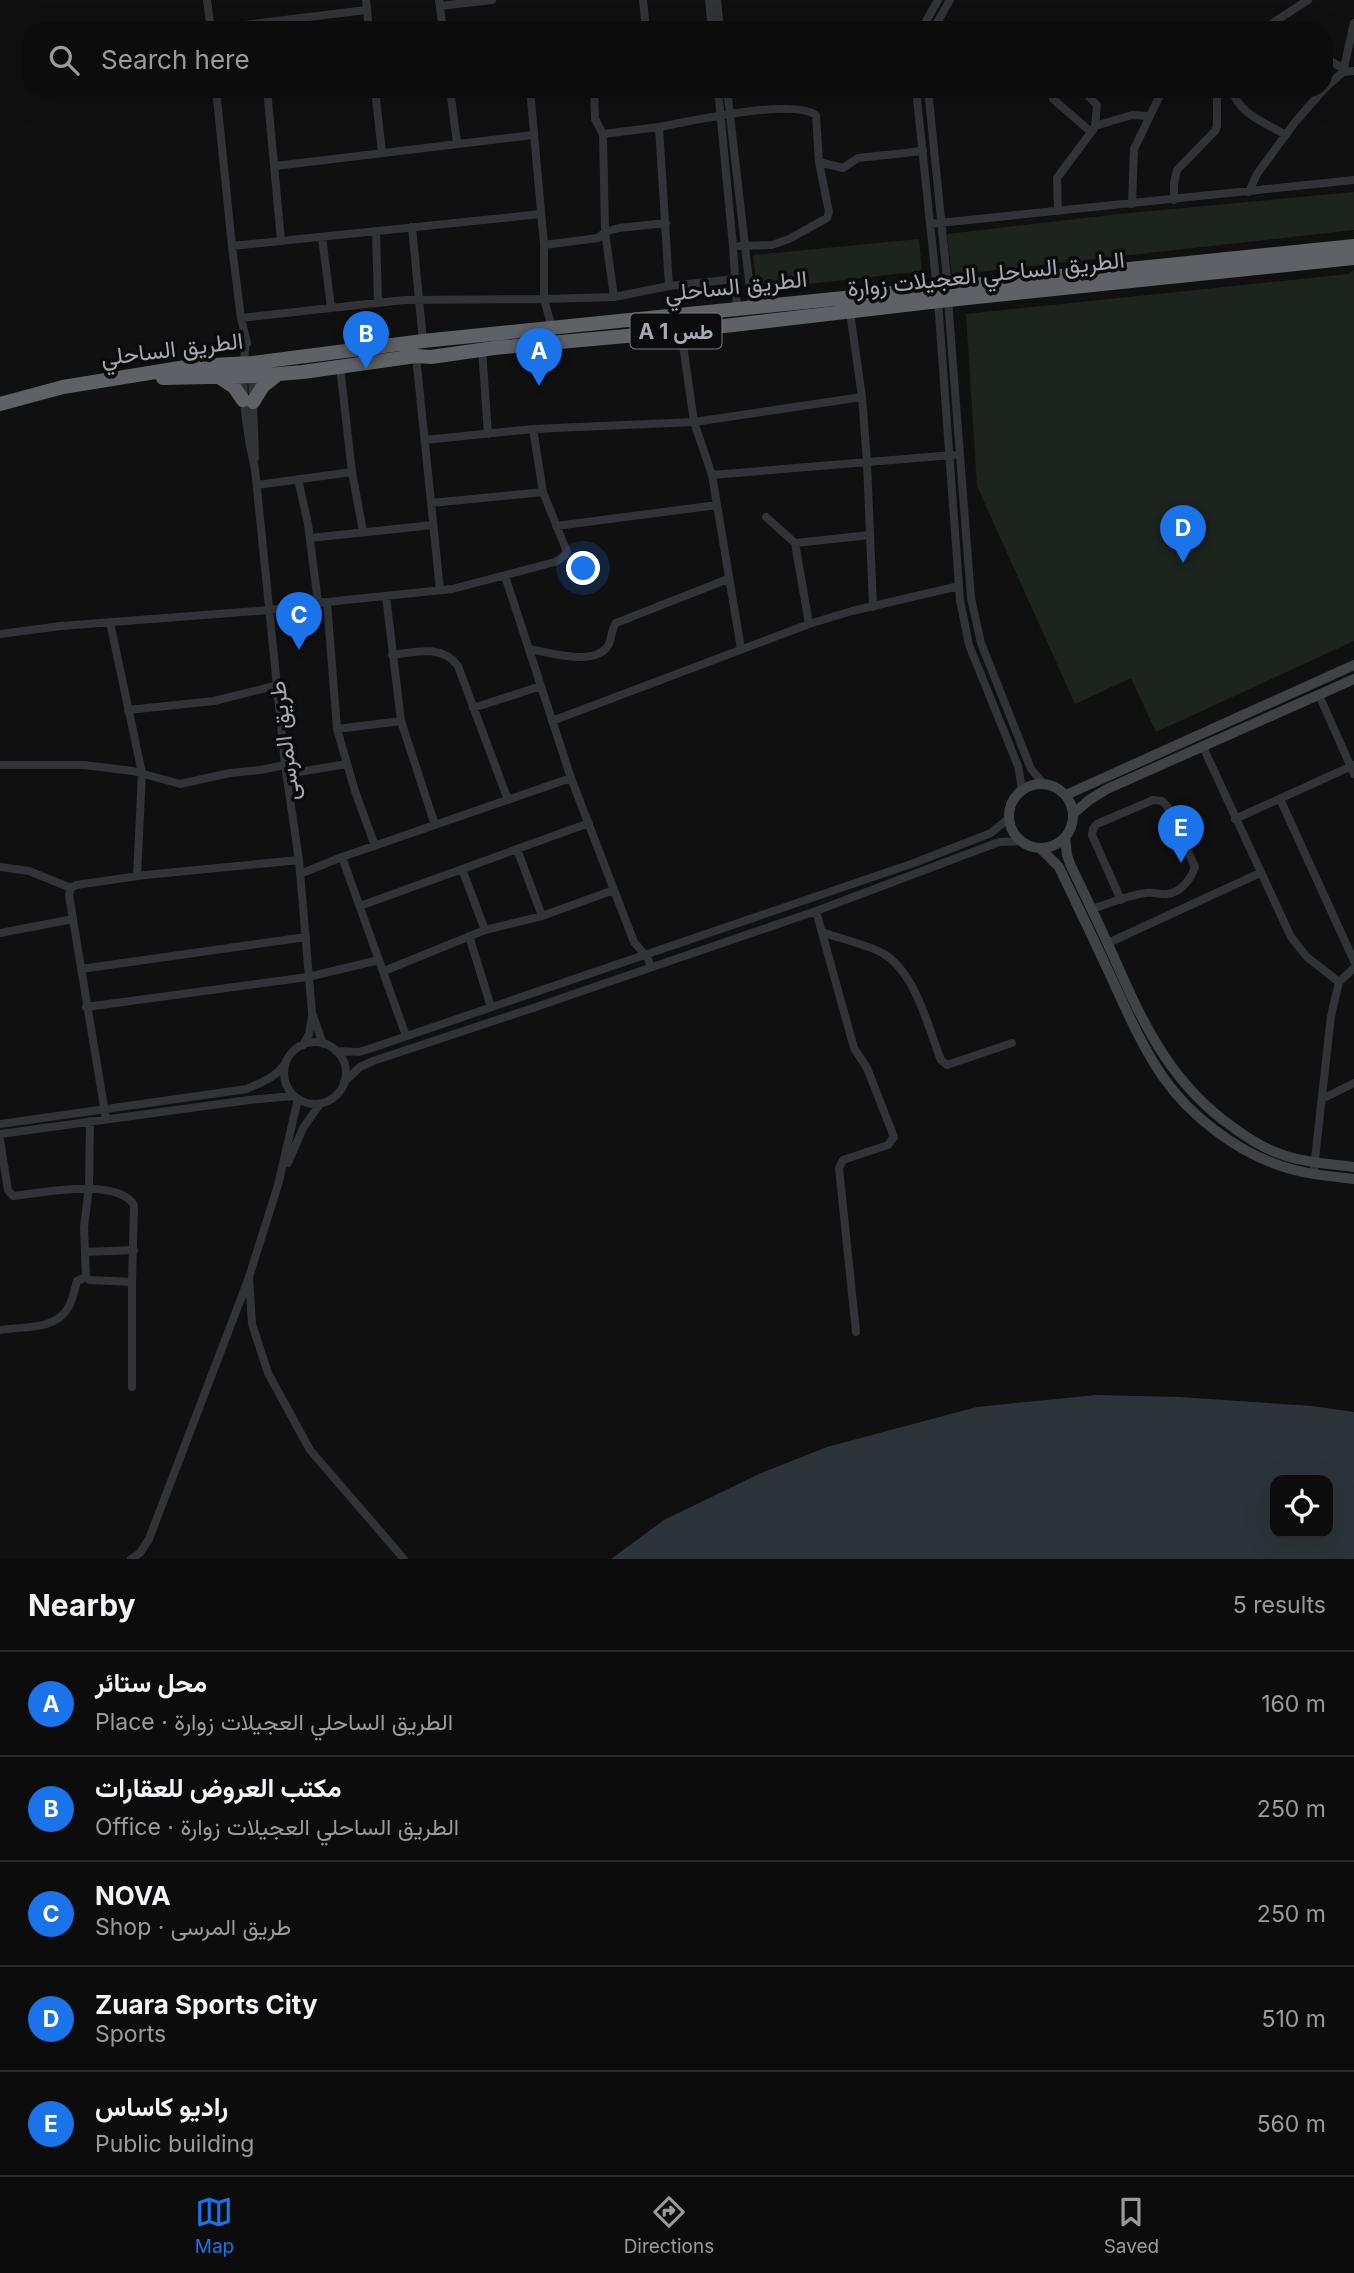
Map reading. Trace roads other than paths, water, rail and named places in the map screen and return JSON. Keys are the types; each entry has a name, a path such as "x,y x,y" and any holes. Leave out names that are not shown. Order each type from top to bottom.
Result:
{"highway":[{"name":"الطريق الساحلي","path":"0,404 63,387 192,366 247,370 423,341 745,308 943,295 1354,246"},
{"name":"الطريق الساحلي العجيلات زوارة","path":"0,410 110,384 152,379 219,377 247,370 277,374 416,356 431,357 850,312 943,295 1354,258"},
{"path":"219,377 248,401 277,374"}],"street":[{"path":"207,0 210,21"},
{"path":"366,0 368,21"},
{"path":"442,21 439,3 492,0"},
{"path":"643,0 645,21"},
{"path":"709,0 711,21"},
{"path":"717,0 719,21"},
{"path":"926,21 937,0"},
{"path":"938,21 950,0"},
{"path":"1276,21 1308,0"},
{"path":"276,21 366,10"},
{"path":"1333,80 1344,70 1354,23"},
{"path":"1333,63 1344,70 1354,71"},
{"name":"طريق المرسى","path":"217,98 232,246 246,340 247,435 257,485 285,765 299,860 312,1013 323,1044"},
{"path":"268,98 281,241"},
{"path":"376,98 382,153"},
{"path":"451,98 457,143"},
{"path":"531,98 544,245 544,299 552,328"},
{"path":"594,98 595,119 603,134 605,232 614,296"},
{"path":"720,98 745,245 745,308"},
{"path":"725,115 726,98"},
{"path":"917,98 930,224 943,295 960,454 971,598 978,633 1031,769 1043,783"},
{"path":"929,98 942,222 949,455 959,586 969,645 1018,766 1022,789"},
{"path":"1053,98 1093,129"},
{"path":"1058,211 1057,178 1093,129 1097,105 1090,98"},
{"path":"1132,204 1134,149 1158,98"},
{"path":"1174,200 1177,170 1215,131 1217,98"},
{"path":"1235,98 1247,112 1286,135"},
{"path":"1249,191 1257,174 1317,98"},
{"path":"603,134 725,115 793,108 814,113 818,119 819,162 828,218 781,242 733,246"},
{"path":"1093,129 1132,115 1149,116"},
{"path":"659,127 670,286"},
{"path":"275,166 533,135"},
{"path":"922,138 933,137"},
{"path":"729,147 735,279 745,308"},
{"path":"819,162 843,168 858,158 923,151"},
{"path":"930,224 1354,180"},
{"path":"232,246 541,214"},
{"path":"544,245 598,237 619,228 666,223"},
{"path":"412,227 423,341"},
{"path":"376,231 377,302"},
{"path":"322,237 331,307"},
{"path":"241,318 377,302 614,296 670,286 735,279"},
{"path":"850,312 862,397 873,607"},
{"path":"681,331 694,422 712,475 741,649"},
{"path":"482,350 488,434"},
{"path":"416,356 440,590"},
{"path":"340,367 352,472 363,531"},
{"path":"425,440 533,429 694,422 862,397"},
{"path":"0,634 110,622 270,611 322,602 440,590 555,562 567,552 543,492 533,429"},
{"path":"712,475 960,454"},
{"path":"257,485 352,472"},
{"path":"298,479 322,602 337,729 346,764 375,846"},
{"path":"431,503 543,492"},
{"path":"556,526 717,505"},
{"path":"766,517 795,543 809,624"},
{"path":"310,538 433,525"},
{"path":"795,543 870,535"},
{"path":"505,576 570,778 636,947 645,955 651,967"},
{"path":"529,649 577,659 601,652 609,645 612,628 616,623 728,579"},
{"path":"552,722 809,624 959,586"},
{"path":"386,596 401,722 435,825"},
{"path":"110,622 142,773 137,876"},
{"path":"967,635 978,633"},
{"path":"393,655 440,652 458,666 508,800"},
{"path":"1066,795 1354,666"},
{"path":"1073,814 1107,789 1354,679"},
{"path":"128,710 214,701 278,685"},
{"path":"473,708 541,686"},
{"path":"1235,819 1353,768 1319,695"},
{"path":"1286,696 1291,708"},
{"path":"337,729 401,722"},
{"path":"1203,747 1260,873 1299,948 1339,982"},
{"path":"287,774 346,764"},
{"path":"0,765 84,765 142,773 180,784 230,772 285,765"},
{"path":"300,874 570,778"},
{"path":"1043,783 1066,795 1073,814 1071,827 1065,838 1040,848 1021,841 1012,831 1009,818 1010,807 1022,789 1043,783"},
{"path":"1280,799 1354,961"},
{"path":"1091,909 1147,893 1169,894 1179,890 1193,875 1195,867 1167,806 1162,801 1153,800 1097,824 1093,829 1092,835 1121,900"},
{"path":"336,1051 359,1052 960,846 992,833 1009,818"},
{"path":"360,906 589,823"},
{"path":"1065,838 1067,855 1108,943 1164,1079 1211,1126 1245,1150 1264,1159 1354,1179"},
{"path":"278,1185 303,1128 320,1104 335,1096 344,1082 360,1067 816,911 999,842 1021,841"},
{"path":"1040,848 1059,867 1149,1043"},
{"path":"517,849 542,916"},
{"path":"342,858 407,1036"},
{"path":"106,1119 69,895 71,888 137,876 299,860"},
{"path":"0,867 29,871 71,888"},
{"path":"462,869 485,930"},
{"path":"1108,943 1260,873"},
{"path":"384,971 485,930 542,916 614,890"},
{"path":"816,911 854,1048 867,1068 894,1137 888,1145 843,1160 839,1168 856,1332"},
{"path":"0,933 73,919"},
{"path":"822,932 884,954 901,970 912,985 941,1060 947,1065 1012,1043"},
{"path":"469,936 491,1007"},
{"path":"81,969 306,937"},
{"path":"86,1007 308,977 379,960"},
{"path":"1314,1168 1327,1041 1339,982 1354,968"},
{"name":"طريق المرسى","path":"303,1045 309,1034 312,1013"},
{"path":"0,1124 247,1089 274,1076 292,1053 310,1043 323,1044 336,1051 343,1060 344,1082"},
{"path":"286,1062 284,1074 287,1086 296,1097 312,1104 320,1104"},
{"path":"1322,1098 1354,1083"},
{"path":"0,1134 249,1100 296,1097"},
{"path":"131,1559 140,1553 149,1539 249,1277 278,1185 296,1097"},
{"path":"86,1277 84,1227 89,1187 90,1121"},
{"path":"0,1140 8,1190 13,1196 89,1187 123,1195 132,1201 132,1387"},
{"path":"1314,1168 1354,1167"},
{"path":"85,1252 134,1250"},
{"path":"86,1277 89,1280 132,1282"},
{"path":"0,1330 44,1325 58,1317 69,1306 78,1282 86,1277"},
{"path":"249,1277 252,1324 268,1373 310,1450 404,1559"}],"place":[{"name":"مكتب العروض للعقارات","path":"366,369"},
{"name":"محل ستائر","path":"539,386"},
{"name":"Zuara Sports City","path":"1183,563"},
{"name":"NOVA","path":"299,650"},
{"name":"راديو كاساس","path":"1181,863"}]}
